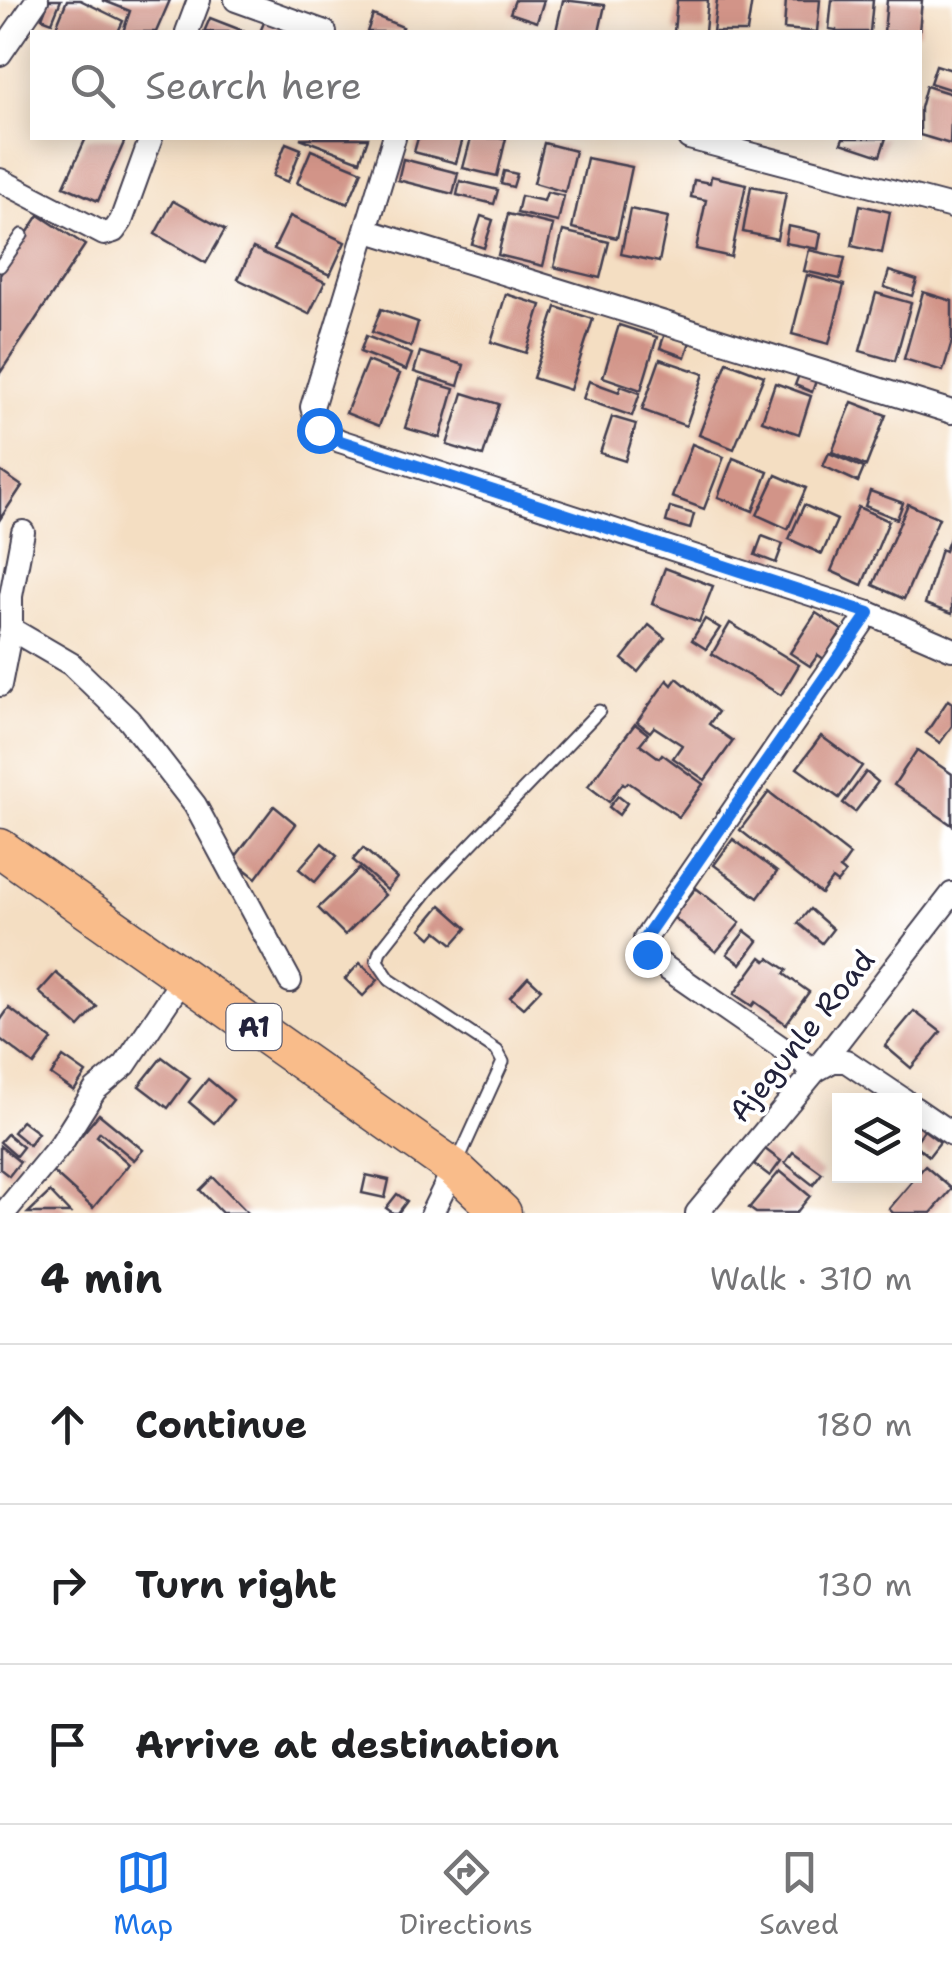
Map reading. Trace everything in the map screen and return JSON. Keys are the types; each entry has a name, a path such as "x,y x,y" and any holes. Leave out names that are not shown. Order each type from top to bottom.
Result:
{"highway":[{"name":"A1","path":"0,848 454,1168 502,1213"}],"street":[{"path":"0,54 36,0"},
{"path":"188,30 199,0"},
{"path":"236,0 319,30"},
{"path":"0,180 104,234 114,231 121,222 149,140"},
{"path":"393,140 312,407 319,430 340,441 869,613 952,650"},
{"path":"697,140 952,206"},
{"path":"368,231 952,412"},
{"path":"0,685 23,532"},
{"path":"869,613 644,939 647,954 658,963 815,1071 833,1062 846,1061 894,1093"},
{"path":"10,629 70,664 129,720 195,805 290,981"},
{"name":"Ajegunle Road","path":"697,1213 815,1071 952,894"},
{"path":"4,1213 60,1144 96,1090 125,1066 184,978"},
{"path":"922,1113 952,1134"},
{"path":"432,1213 454,1168"}],"lane":[{"path":"0,266 22,235"},
{"path":"454,1168 502,1062 497,1051 390,980 376,961 380,950 433,884 599,711"}],"building":[{"path":"49,0 61,0 52,22 42,18"},
{"path":"67,0 80,0 123,21 119,30 56,27"},
{"path":"102,0 170,0 157,30 124,30 130,11"},
{"path":"515,0 544,0 537,22 510,13"},
{"path":"563,0 605,5 599,30 556,30"},
{"path":"677,0 708,0 705,30 674,30"},
{"path":"717,0 752,0 747,30 713,30"},
{"path":"786,0 820,0 817,30 784,29"},
{"path":"832,0 873,0 870,30 829,29"},
{"path":"887,0 922,0 919,30 884,30"},
{"path":"373,15 403,27 401,30 368,30"},
{"path":"210,18 241,30 205,30"},
{"path":"265,20 286,28 285,30 261,30"},
{"path":"936,65 952,70 952,90 930,83"},
{"path":"926,86 952,94 950,144 922,136"},
{"path":"85,140 125,140 98,201 64,186"},
{"path":"305,140 367,140 360,161"},
{"path":"417,140 462,140 456,163 414,152"},
{"path":"470,140 506,140 497,176 463,168"},
{"path":"842,140 885,140 880,156 841,143"},
{"path":"286,143 301,149 288,182 273,176"},
{"path":"544,143 575,151 565,192 534,183"},
{"path":"311,150 362,171 348,204 297,183"},
{"path":"587,158 632,167 617,238 572,228"},
{"path":"403,159 458,173 453,194 398,180"},
{"path":"504,171 517,174 513,187 501,184"},
{"path":"711,176 746,184 731,257 696,249 706,200 691,197 694,180 710,183"},
{"path":"460,181 498,190 494,204 457,195"},
{"path":"751,186 786,193 777,239 743,232"},
{"path":"547,192 564,196 558,222 517,213 521,196 544,201"},
{"path":"173,201 225,230 206,263 155,234"},
{"path":"860,205 890,212 882,253 852,246"},
{"path":"630,209 668,217 659,262 621,254"},
{"path":"508,214 553,225 543,266 498,255"},
{"path":"39,215 85,245 0,373 0,275"},
{"path":"290,216 345,242 330,275 274,249"},
{"path":"481,216 493,220 484,248 472,244"},
{"path":"788,226 821,233 818,249 785,243"},
{"path":"563,231 609,242 600,278 554,267"},
{"path":"253,248 325,282 309,314 238,279"},
{"path":"809,250 845,258 840,279 804,271"},
{"path":"889,271 917,280 912,296 884,287"},
{"path":"807,275 844,285 829,344 792,334"},
{"path":"923,292 952,301 952,341 943,371 904,359"},
{"path":"876,293 911,303 895,361 860,351"},
{"path":"506,294 541,305 526,353 491,342"},
{"path":"556,307 593,319 570,390 533,378"},
{"path":"381,309 418,322 411,347 372,332"},
{"path":"619,325 657,337 641,390 603,377"},
{"path":"665,333 690,342 685,357 660,348"},
{"path":"366,336 412,354 406,370 360,352"},
{"path":"420,352 464,365 458,386 414,372"},
{"path":"660,359 704,374 686,426 642,410"},
{"path":"367,361 400,374 379,426 346,413"},
{"path":"727,362 764,376 734,449 699,435"},
{"path":"800,372 817,378 812,392 795,385"},
{"path":"420,379 454,389 440,438 405,428"},
{"path":"589,381 619,392 621,386 640,393 632,416 583,399"},
{"path":"775,383 811,396 799,434 762,421"},
{"path":"463,393 499,404 483,456 447,445"},
{"path":"852,402 886,415 866,466 832,452"},
{"path":"612,417 636,424 625,461 600,453"},
{"path":"692,444 724,457 704,509 672,497"},
{"path":"829,453 864,468 858,482 823,466"},
{"path":"733,458 768,472 753,511 718,497"},
{"path":"0,471 22,486 0,519"},
{"path":"776,475 806,488 788,529 757,515"},
{"path":"870,491 903,503 897,519 865,506"},
{"path":"908,504 939,518 904,599 873,585"},
{"path":"804,505 837,520 822,554 789,539"},
{"path":"670,507 694,514 690,529 666,522"},
{"path":"858,507 889,521 862,585 831,571"},
{"path":"952,533 952,614 925,604 941,549 945,551"},
{"path":"762,536 783,544 776,563 755,555"},
{"path":"665,568 713,586 699,622 652,604"},
{"path":"816,613 842,630 824,659 818,655 810,666 790,653"},
{"path":"705,619 720,628 706,649 692,640"},
{"path":"730,623 799,665 781,695 712,654"},
{"path":"649,625 665,638 638,672 622,659"},
{"path":"677,678 718,712 709,724 733,741 705,780 673,758 682,745 654,727 650,732 637,722 667,680 672,685"},
{"path":"948,700 952,703 952,726 940,743 926,733"},
{"path":"635,724 648,734 640,744 659,758 662,754 703,784 679,817 628,782 609,802 588,786"},
{"path":"821,736 862,766 839,798 797,768"},
{"path":"917,750 952,774 952,825 894,785"},
{"path":"866,772 878,782 855,812 843,803"},
{"path":"769,792 850,855 840,869 845,873 837,883 832,879 821,894 740,830"},
{"path":"618,796 627,803 619,815 609,807"},
{"path":"274,806 296,824 256,878 233,860"},
{"path":"733,839 777,872 758,898 714,865"},
{"path":"322,843 337,856 315,882 299,869"},
{"path":"363,848 397,878 387,890 353,860"},
{"path":"359,869 385,895 345,935 318,908"},
{"path":"696,888 740,923 716,952 673,917"},
{"path":"441,905 467,928 453,944 437,931 431,938 421,929"},
{"path":"810,909 833,929 822,943 798,923"},
{"path":"745,931 758,941 741,964 727,954"},
{"path":"761,957 787,970 784,974 809,992 786,1024 755,1002 752,1006 734,994"},
{"path":"360,963 378,980 363,996 345,979"},
{"path":"56,973 97,1007 79,1027 39,992"},
{"path":"528,977 541,989 523,1008 510,997"},
{"path":"9,1008 52,1040 34,1065 0,1039 0,1021"},
{"path":"914,1011 941,1032 911,1068 885,1046"},
{"path":"63,1057 86,1073 74,1091 51,1075"},
{"path":"162,1057 190,1078 168,1108 139,1086"},
{"path":"208,1079 233,1100 214,1123 189,1102"},
{"path":"99,1114 143,1150 134,1160 100,1132 97,1136 129,1164 93,1208 52,1171"},
{"path":"22,1121 38,1133 29,1145 13,1132"},
{"path":"924,1130 940,1142 929,1156 922,1150"},
{"path":"7,1134 23,1147 16,1156 0,1142"},
{"path":"0,1146 20,1162 9,1176 0,1169"},
{"path":"765,1149 781,1161 770,1176 754,1164"},
{"path":"793,1152 822,1173 813,1185 785,1163"},
{"path":"925,1166 952,1189 931,1213 893,1213 889,1209 911,1183 922,1183"},
{"path":"780,1171 810,1196 796,1213 756,1213 749,1208"},
{"path":"366,1175 389,1180 385,1198 362,1193"},
{"path":"213,1177 248,1213 222,1213 200,1190"},
{"path":"50,1192 70,1213 28,1213"},
{"path":"397,1194 407,1201 398,1213 393,1213 386,1208"}],"route":[{"path":"319,430 340,441 869,613 644,939 647,954"}]}
